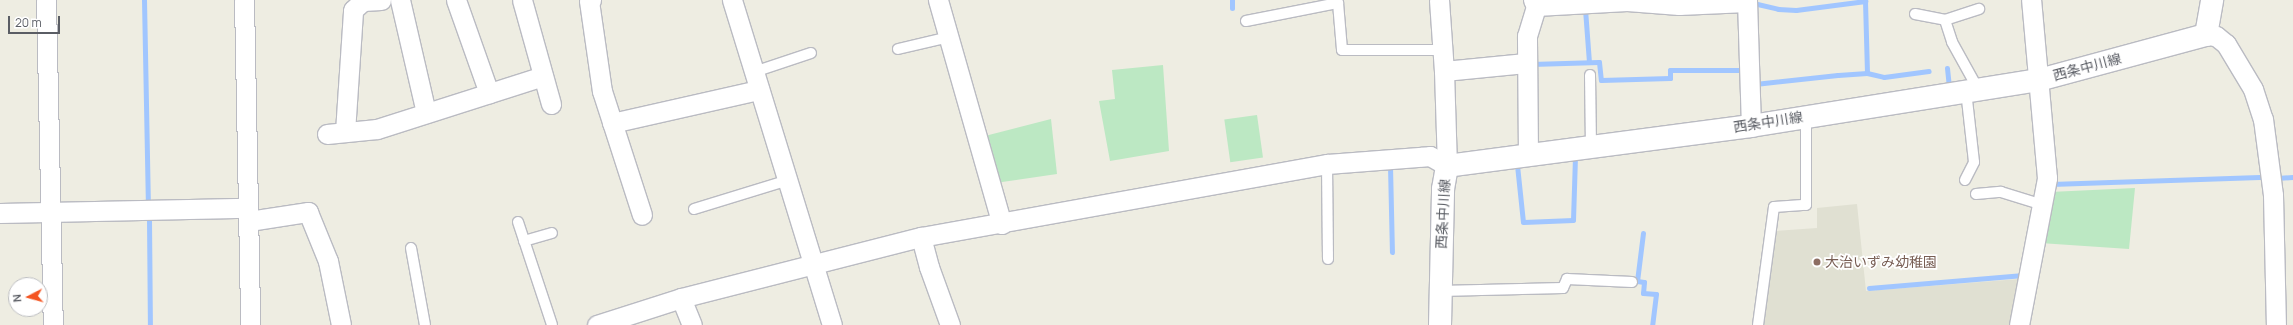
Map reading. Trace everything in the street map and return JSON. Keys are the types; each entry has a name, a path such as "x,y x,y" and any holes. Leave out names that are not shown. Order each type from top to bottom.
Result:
{"main road":[{"path":"2206,34 2212,0"},
{"name":"西条中川線","path":"1440,325 1443,189 1447,166 1751,126 2039,80 2206,34"}],"street":[{"path":"46,0 53,325"},
{"path":"244,0 250,325"},
{"path":"381,0 363,1 353,10 336,133 377,129 543,76"},
{"path":"400,0 426,113"},
{"path":"456,0 489,93"},
{"path":"522,0 551,104"},
{"path":"589,0 602,91 642,215"},
{"path":"732,0 832,325"},
{"path":"938,0 1002,224"},
{"path":"1439,0 1443,50 1447,166"},
{"path":"1528,155 1526,63 1527,36 1534,3 1627,0 1679,5 1747,1 1751,126"},
{"path":"2019,325 2047,178 2031,0"},
{"path":"2206,34 2216,36 2226,44 2252,89 2263,119 2273,195 2276,325"},
{"path":"1444,72 1526,63"},
{"path":"612,123 760,90"},
{"path":"597,325 681,298 921,237 1002,224 1327,164 1430,156 1447,166"},
{"path":"0,213 51,212 248,214 308,212 328,261 341,325"},
{"path":"921,237 929,267 950,325"},
{"path":"681,298 692,325"}],"lane":[{"path":"1246,22 1338,3 1342,50 1443,50"},
{"path":"1914,14 1946,20 1979,9"},
{"path":"1946,20 1952,42 1972,90 1974,162 1965,180"},
{"path":"898,49 949,38"},
{"path":"754,72 811,53"},
{"path":"1590,75 1591,147"},
{"path":"1758,325 1774,207 1806,205 1806,117"},
{"path":"1327,164 1328,259"},
{"path":"694,209 788,180"},
{"path":"1976,194 2001,192 2043,205"},
{"path":"518,222 552,325"},
{"path":"524,241 552,234"},
{"path":"411,248 425,325"},
{"path":"1440,291 1563,288 1567,278 1632,282"}],"shaded area":[{"name":"大治いずみ幼稚園","path":"1857,204 1866,291 2019,279 2009,325 1763,325 1776,231 1817,228 1817,208"}],"green space":[{"path":"1163,65 1169,151 1110,161 1099,101 1115,99 1112,70"},
{"path":"1257,115 1263,158 1230,162 1224,120"},
{"path":"1051,119 1057,174 995,183 981,137"},
{"path":"2135,188 2129,249 2040,243 2050,192"}],"waterway":[{"path":"144,0 148,201"},
{"path":"1232,0 1232,8"},
{"path":"1753,3 1778,9 1796,10 1865,1 1867,73"},
{"path":"1585,9 1589,62"},
{"path":"1531,64 1599,62 1601,80 1670,78 1670,70 1745,70"},
{"path":"1947,68 1949,86 1952,86"},
{"path":"1755,84 1838,75 1867,73 1884,77 1929,71"},
{"path":"1517,165 1523,222 1573,220 1575,158"},
{"path":"1390,166 1392,252"},
{"path":"2051,184 2267,177"},
{"path":"2277,178 2293,177"},
{"path":"149,219 150,325"},
{"path":"1643,233 1637,281 1644,282 1643,293 1656,294 1652,325"},
{"path":"1869,288 2023,275"}],"place":[{"name":"大治いずみ幼稚園","path":"1817,262"}]}
